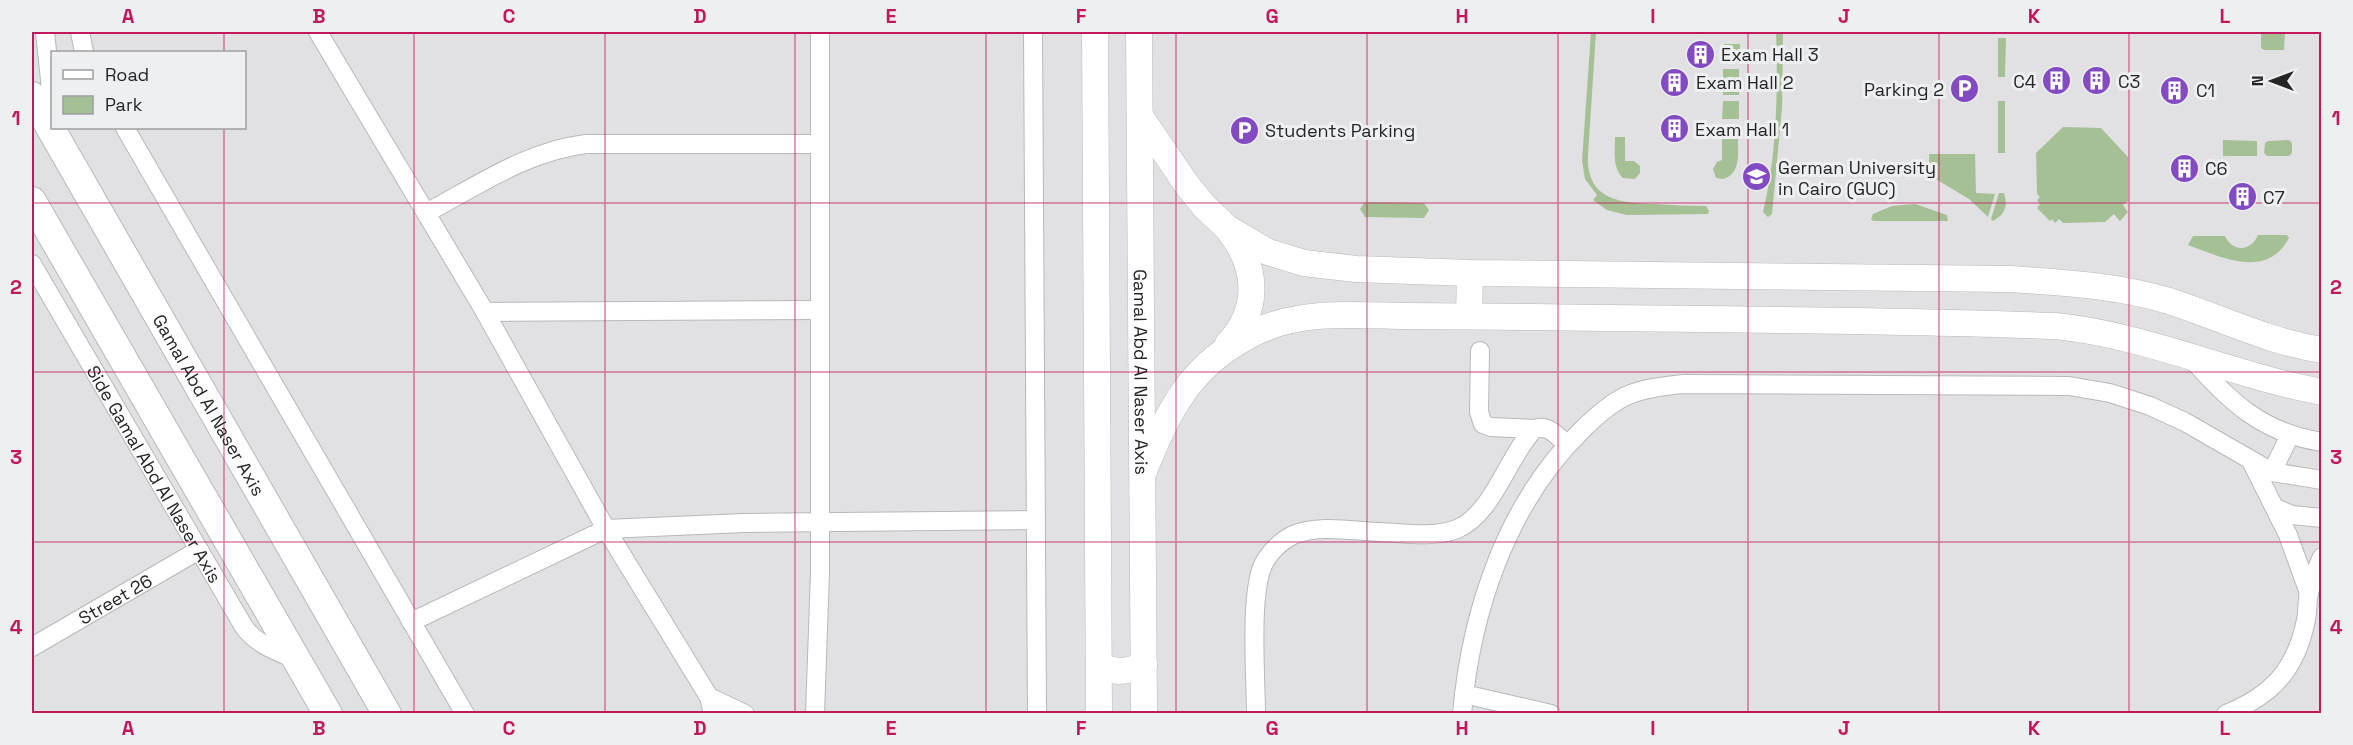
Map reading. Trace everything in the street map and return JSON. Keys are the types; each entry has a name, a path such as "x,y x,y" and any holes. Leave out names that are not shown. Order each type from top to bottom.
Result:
{"main road":[{"path":"1095,32 1099,714"},
{"name":"Gamal Abd Al Naser Axis","path":"1139,32 1144,714"},
{"name":"Gamal Abd Al Naser Axis","path":"32,96 51,125"},
{"path":"1140,116 1204,206 1227,228 1241,246 1250,268 1252,291 1248,314 1243,324 1237,334 1189,382 1170,414 1143,473"},
{"name":"Gamal Abd Al Naser Axis","path":"61,140 387,714"},
{"path":"32,201 328,714"},
{"path":"1227,228 1268,252 1304,263 1356,269 1470,273 1840,279 2011,279 2076,282 2167,301 2281,340 2322,350"},
{"path":"1469,316 1470,273"},
{"path":"1221,351 1259,331 1299,319 1353,315 2055,326 2118,336 2162,347 2273,382 2322,392"},
{"path":"1099,665 1121,672 1134,670 1144,664"}],"street":[{"path":"45,32 51,89"},
{"path":"80,32 84,51"},
{"path":"815,714 820,522 818,144 820,143 820,32"},
{"path":"1033,32 1037,714"},
{"path":"324,34 485,312 606,529 711,705 745,714"},
{"path":"126,129 465,714"},
{"path":"426,213 524,160 565,146 586,144 818,144"},
{"name":"Side Gamal Abd Al Naser Axis","path":"32,264 251,637 260,644 298,660"},
{"path":"485,312 820,310"},
{"path":"1480,351 1479,412 1483,424 1491,427 1534,429 1541,426 1548,428 1567,445"},
{"path":"2191,358 2244,412 2290,435 2322,442"},
{"path":"1462,714 1477,622 1500,554 1515,521 1540,480 1567,445 1600,412 1625,396 1653,387 1683,384 2069,386 2110,393 2150,406 2185,422 2272,472 2322,480"},
{"path":"1256,714 1257,586 1263,565 1276,547 1294,535 1315,530 1423,534 1456,529 1474,519 1534,429"},
{"path":"2272,472 2290,435"},
{"path":"2251,461 2288,535 2309,593"},
{"path":"2275,508 2292,514 2322,518"},
{"path":"411,622 606,529 744,523 1036,520"},
{"name":"Street 26","path":"32,644 199,550"},
{"path":"2226,714 2259,698 2277,682 2291,662 2301,640 2307,617 2309,593 2322,557"},
{"path":"1464,694 1551,714"}],"green space":[{"path":"1591,32 1596,32 1588,155 1593,182 1599,190 1618,200 1706,206 1708,214 1627,215 1607,210 1593,200 1597,195 1585,179 1582,161"},
{"path":"1776,32 1783,32 1782,108 1772,214 1768,217 1763,212 1771,168 1775,122"},
{"path":"2261,32 2285,32 2284,50 2261,48"},
{"path":"1998,38 2006,38 2005,77 1998,77"},
{"path":"1724,44 1740,44 1740,63 1723,62"},
{"path":"1723,69 1739,69 1739,95 1723,95"},
{"path":"1723,101 1739,101 1739,119 1722,119"},
{"path":"1998,101 2005,101 2005,153 1998,153"},
{"path":"2063,127 2101,128 2128,157 2128,201 2123,205 2128,212 2120,221 2114,214 2105,222 2063,223 2059,219 2055,223 2037,208 2040,204 2037,200 2040,197 2037,194 2036,153"},
{"path":"1615,137 1625,137 1625,161 1634,161 1640,166 1640,173 1635,179 1623,178 1619,174 1615,159"},
{"path":"1722,139 1738,139 1736,168 1733,173 1723,179 1716,178 1713,169 1717,162 1722,160"},
{"path":"2223,140 2257,141 2257,156 2223,156"},
{"path":"2289,140 2292,143 2292,153 2289,156 2267,156 2264,153 2265,143 2268,141"},
{"path":"1929,154 1975,154 1976,193 1995,194 1988,217 1969,199 1929,175"},
{"path":"1999,193 2004,193 2006,202 2003,213 1993,221 1991,219"},
{"path":"1365,202 1424,203 1429,210 1424,218 1365,217 1360,209"},
{"path":"1915,204 1947,215 1948,221 1873,221 1871,219 1873,214 1892,206"},
{"path":"2258,235 2287,235 2289,238 2280,251 2256,262 2229,259 2188,245 2193,236 2225,236 2232,245 2242,248 2251,245"}],"place":[{"name":"Exam Hall 3","path":"1700,54"},
{"name":"C4","path":"2057,81"},
{"name":"C3","path":"2097,81"},
{"name":"Exam Hall 2","path":"1675,82"},
{"name":"Parking 2","path":"1965,89"},
{"name":"C1","path":"2175,90"},
{"name":"Exam Hall 1","path":"1674,129"},
{"name":"Students Parking","path":"1244,130"},
{"name":"C6","path":"2184,168"},
{"name":"German University in Cairo (GUC)","path":"1757,177"},
{"name":"C7","path":"2242,197"}]}
